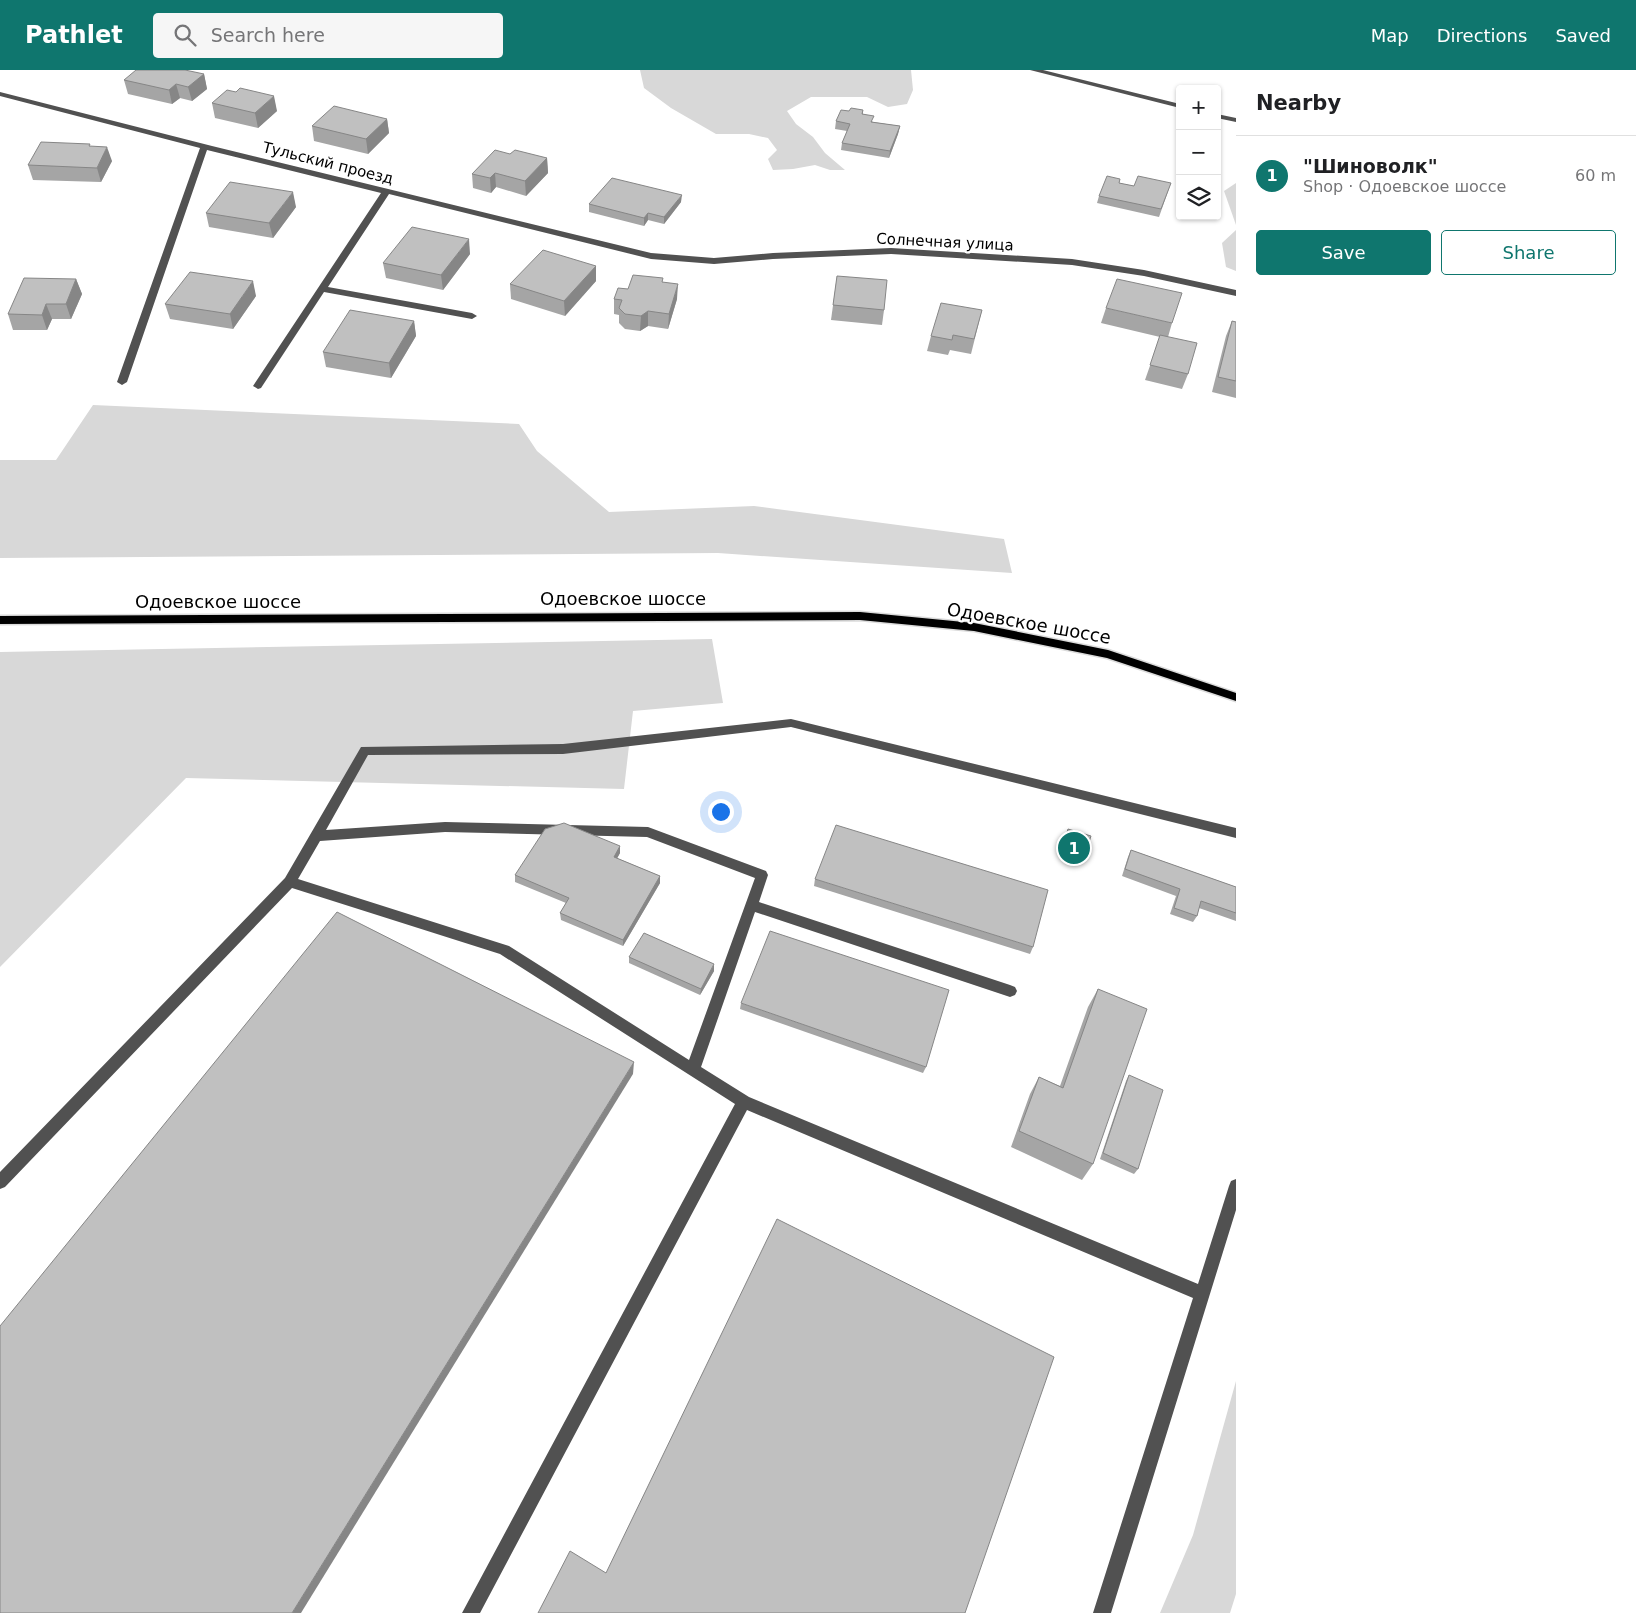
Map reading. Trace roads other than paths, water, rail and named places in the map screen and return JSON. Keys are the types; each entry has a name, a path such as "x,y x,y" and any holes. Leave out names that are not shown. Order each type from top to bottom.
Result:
{"main road":[{"name":"Одоевское шоссе","path":"0,620 860,616 974,627 1108,654 1236,697"}],"street":[{"path":"1034,70 1176,105"},
{"name":"Тульский проезд","path":"0,94 204,147 651,256"},
{"path":"1221,117 1236,120"},
{"path":"122,382 204,147"},
{"path":"258,386 386,192"},
{"name":"Солнечная улица","path":"651,256 714,261 773,256 891,251 1072,262 1144,273 1236,293"},
{"path":"322,289 472,316"},
{"path":"0,1182 290,882 365,750 563,749 791,723 1236,833"},
{"path":"316,836 444,826 648,832 762,875 693,1069"},
{"path":"290,882 504,950 744,1102 1203,1294"},
{"path":"751,905 1010,991"},
{"path":"471,1613 744,1102"},
{"path":"1102,1613 1236,1186"}],"place":[{"name":"\"Шиноволк\"","path":"1074,848"}]}
